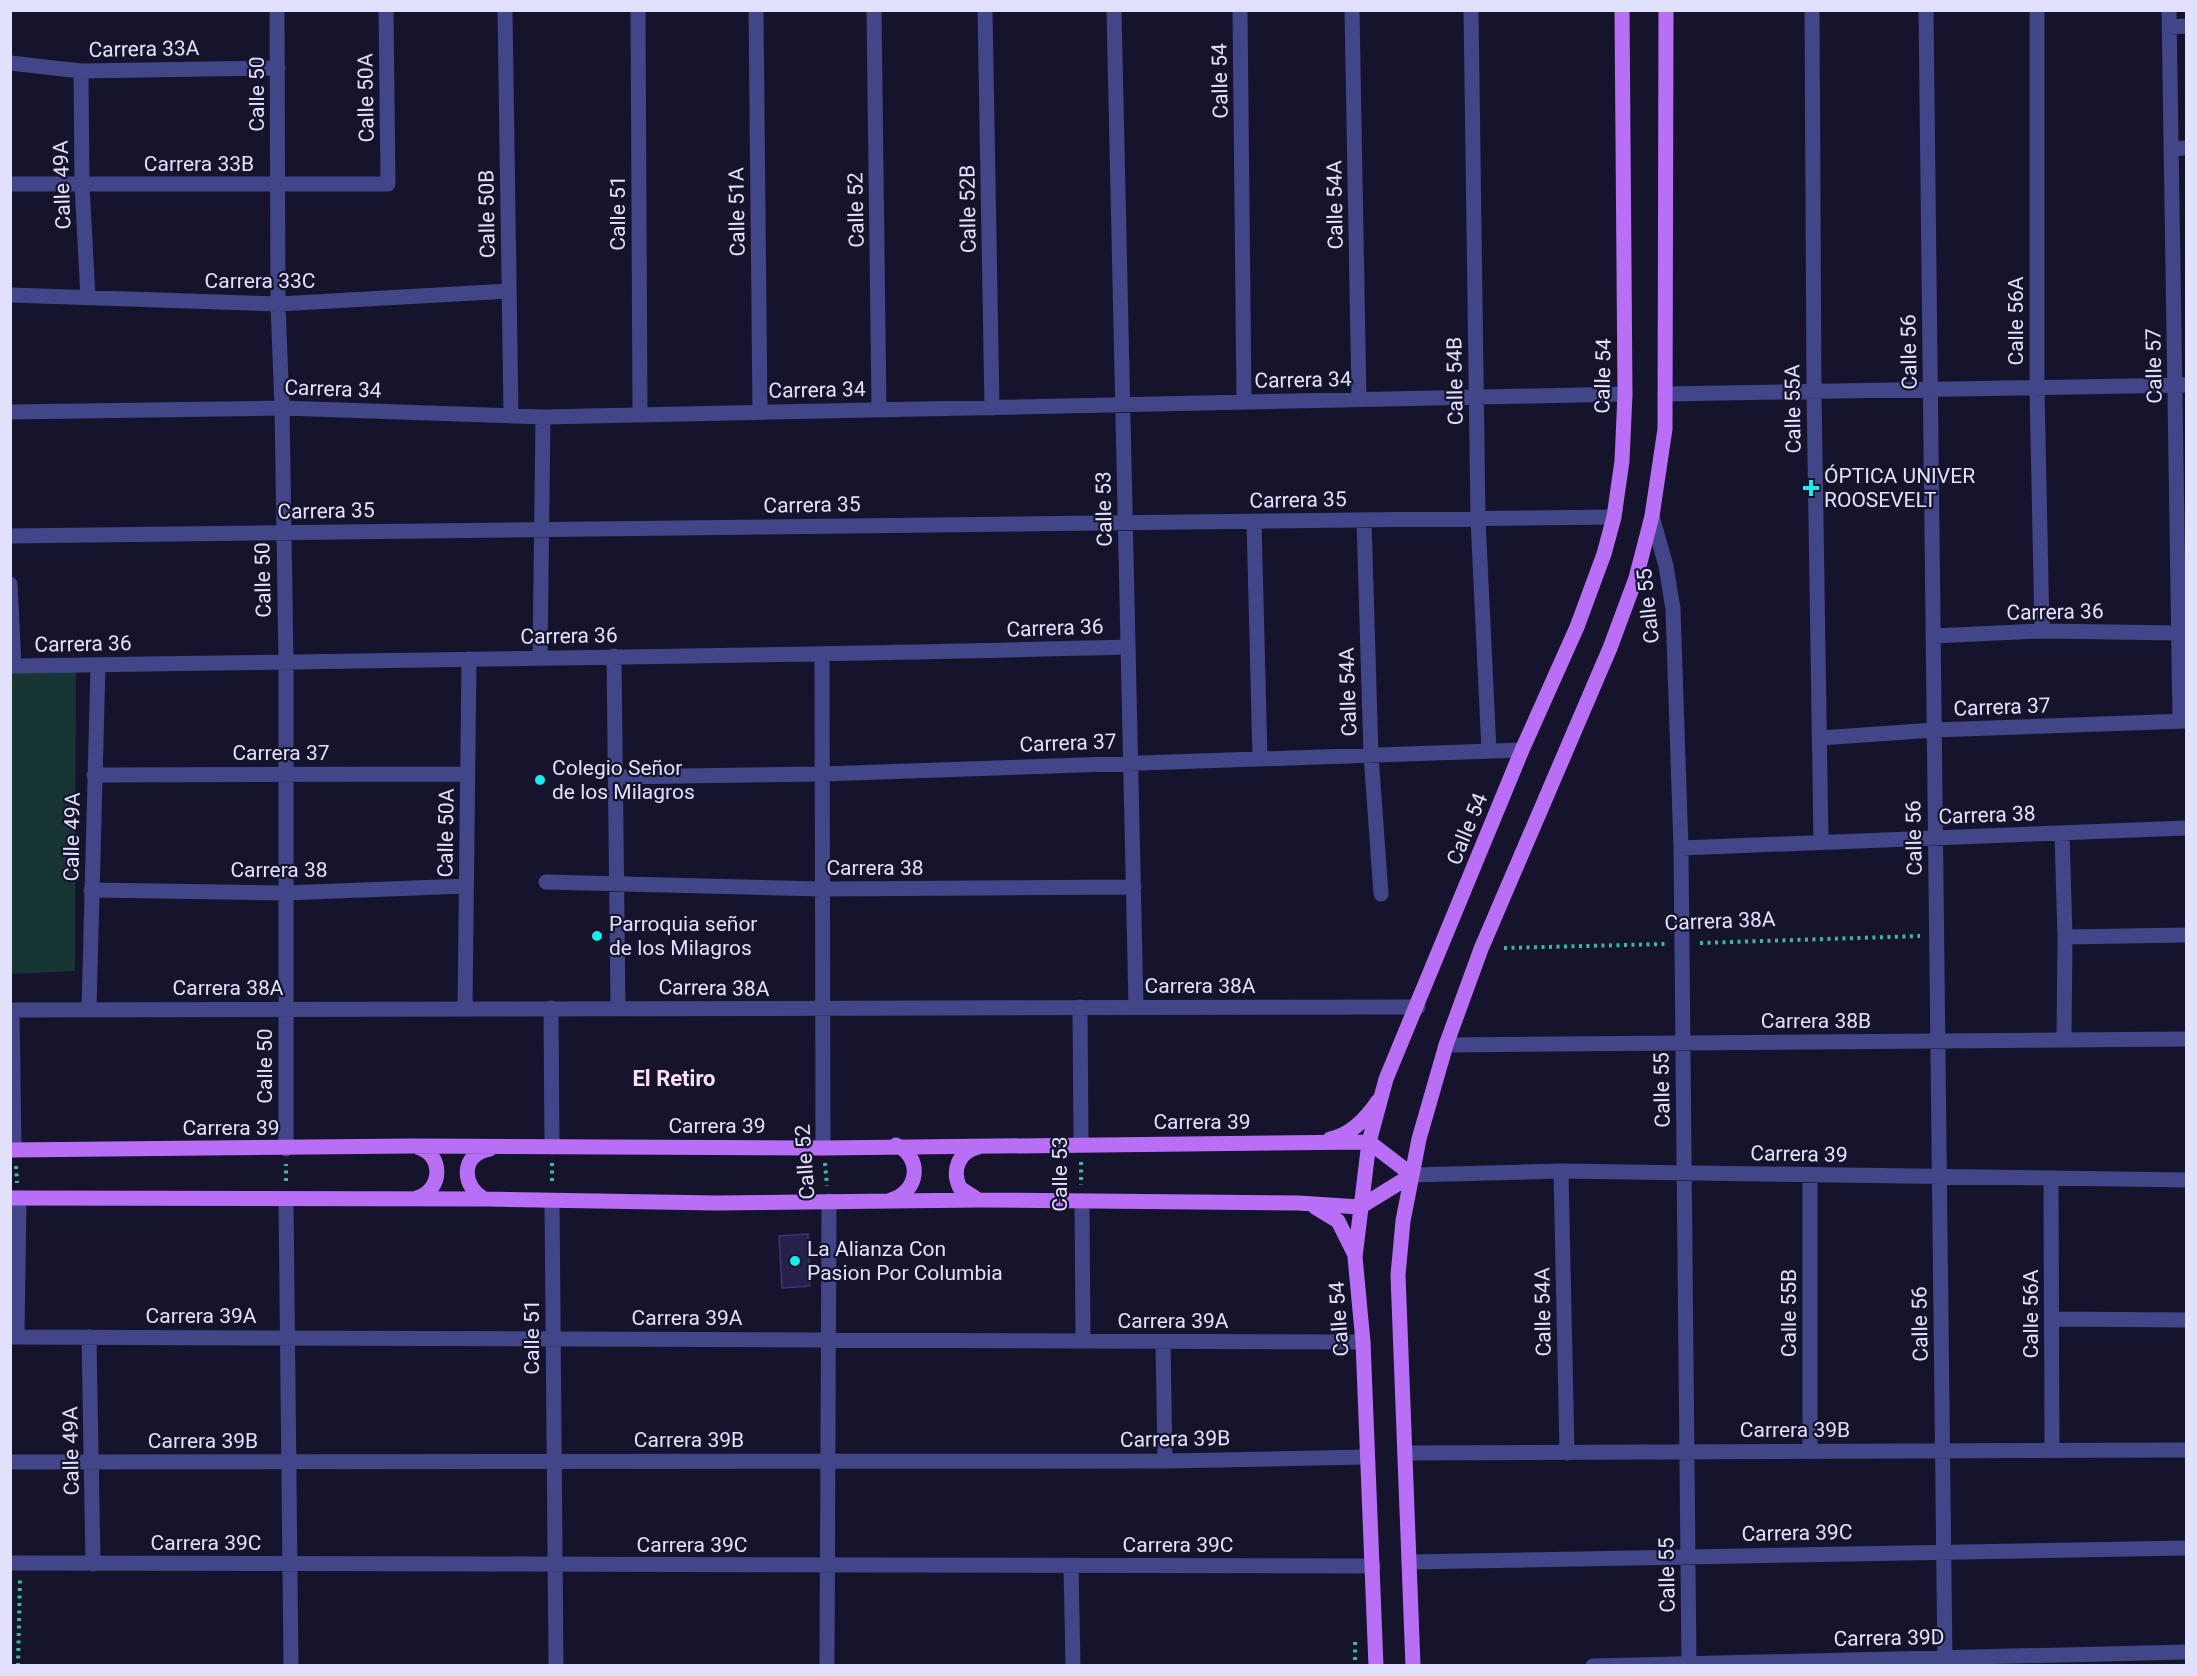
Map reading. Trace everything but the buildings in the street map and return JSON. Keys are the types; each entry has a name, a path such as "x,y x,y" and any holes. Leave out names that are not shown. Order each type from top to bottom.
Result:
{"main road":[{"name":"Calle 54","path":"1376,1665 1363,1342 1355,1257 1369,1142 1386,1079 1418,1007 1522,750 1578,627 1614,517 1622,461 1625,394 1622,10"},
{"path":"1413,1665 1398,1275 1402,1221 1425,1110 1446,1045 1481,949 1611,648 1636,578 1652,516 1665,429 1666,10"},
{"path":"1314,1142 1336,1138 1353,1129 1368,1115 1379,1098 1386,1079"},
{"path":"1369,1142 1412,1175"},
{"name":"Carrera 39","path":"12,1150 412,1146 823,1148 896,1145 1369,1142"},
{"path":"888,1201 905,1194 912,1184 915,1173 910,1156 896,1145"},
{"path":"411,1199 428,1193 437,1177 435,1160 429,1152 412,1146"},
{"path":"980,1200 964,1192 958,1183 956,1172 958,1161 966,1152 982,1146"},
{"path":"485,1199 476,1195 469,1186 468,1165 473,1156 483,1150 493,1148"},
{"path":"15,1198 286,1201 411,1199 980,1200 1298,1203 1360,1207 1412,1175"},
{"path":"1298,1203 1321,1209 1338,1221 1355,1257"}],"street":[{"name":"Calle 50","path":"277,10 278,304 286,662 286,1149"},
{"name":"Calle 50A","path":"386,10 388,184"},
{"name":"Calle 50B","path":"505,10 511,416"},
{"name":"Calle 51","path":"638,10 640,415"},
{"name":"Calle 51A","path":"756,10 760,412"},
{"name":"Calle 52","path":"874,10 879,410"},
{"name":"Calle 52B","path":"985,10 992,408"},
{"name":"Calle 53","path":"1114,10 1136,1006"},
{"name":"Calle 54","path":"1240,10 1244,402"},
{"name":"Calle 54A","path":"1352,10 1359,400"},
{"name":"Calle 54B","path":"1472,10 1476,397 1489,751"},
{"name":"Calle 55A","path":"1812,10 1814,392 1821,842"},
{"name":"Calle 56","path":"1926,10 1945,1662"},
{"name":"Calle 56A","path":"2037,10 2037,388 2042,631"},
{"name":"Calle 57","path":"2169,10 2179,148 2182,516 2179,633 2183,721"},
{"path":"2170,27 2187,26"},
{"name":"Carrera 33A","path":"10,63 81,70 278,68"},
{"name":"Calle 49A","path":"81,70 82,185 88,298"},
{"name":"Carrera 33B","path":"10,184 388,184"},
{"name":"Carrera 33C","path":"10,295 278,304 509,291"},
{"path":"1665,394 2181,386"},
{"name":"Carrera 34","path":"10,412 282,408 543,417 1625,394"},
{"path":"540,657 543,417"},
{"name":"Calle 55","path":"1652,516 1666,566 1673,609 1681,848 1689,1664"},
{"name":"Carrera 35","path":"10,536 1614,517"},
{"name":"Calle 54A","path":"1364,520 1371,755 1381,894"},
{"path":"1254,521 1260,758"},
{"path":"10,584 12,666"},
{"name":"Carrera 36","path":"1933,636 2042,631 2179,633"},
{"name":"Carrera 36","path":"12,666 614,656 822,656 1128,647"},
{"path":"614,656 618,1008"},
{"name":"Calle 52","path":"822,656 823,1148"},
{"name":"Calle 50A","path":"465,1009 469,658"},
{"name":"Calle 49A","path":"89,1010 98,665"},
{"name":"Carrera 37","path":"1820,738 1934,730 2183,721"},
{"name":"Carrera 37","path":"616,777 822,774 1522,750"},
{"name":"Carrera 37","path":"94,775 467,774"},
{"name":"Carrera 38","path":"1681,848 2187,828"},
{"path":"2062,833 2065,937 2064,1040"},
{"name":"Carrera 38","path":"546,882 822,889 1134,887"},
{"name":"Carrera 38","path":"91,890 285,893 466,886"},
{"path":"2065,937 2187,935"},
{"name":"Calle 53","path":"1080,1007 1081,1143"},
{"name":"Carrera 38A","path":"11,1010 1418,1007"},
{"path":"551,1008 552,1147"},
{"path":"11,1010 12,1150"},
{"name":"Carrera 38B","path":"1446,1045 2187,1039"},
{"name":"Calle 54A","path":"1561,1171 1567,1453"},
{"name":"Carrera 39","path":"1412,1175 1561,1171 2187,1180"},
{"name":"Calle 55B","path":"1810,1175 1810,1451"},
{"name":"Calle 56A","path":"2051,1178 2052,1450"},
{"path":"14,1337 15,1198"},
{"path":"286,1201 291,1665"},
{"name":"Calle 51","path":"552,1201 556,1665"},
{"name":"Calle 52","path":"827,1665 829,1201"},
{"name":"Calle 53","path":"1082,1201 1083,1341"},
{"path":"2052,1319 2187,1320"},
{"name":"Carrera 39A","path":"14,1337 1363,1342"},
{"name":"Calle 49A","path":"89,1337 93,1564"},
{"path":"1163,1342 1165,1461"},
{"name":"Carrera 39B","path":"1404,1454 2187,1450"},
{"name":"Carrera 39B","path":"10,1462 1165,1461 1368,1457"},
{"name":"Carrera 39C","path":"1409,1562 2187,1548"},
{"name":"Carrera 39C","path":"15,1563 1373,1566"},
{"path":"1071,1566 1072,1665"},
{"name":"Carrera 39D","path":"1593,1665 1945,1662 2187,1652"}],"path":[{"name":"Carrera 38A","path":"1504,948 1936,936"},
{"name":"Calle 53","path":"1081,1143 1082,1201"},
{"path":"552,1147 552,1201"},
{"name":"Calle 52","path":"823,1148 829,1201"},
{"path":"286,1149 286,1201"},
{"path":"12,1150 15,1198"},
{"path":"15,1563 18,1665"}],"green space":[{"path":"76,670 75,971 11,974 11,673"}],"place":[{"name":"ÓPTICA UNIVER ROOSEVELT","path":"1811,488"},
{"name":"Colegio Señor de los Milagros","path":"540,780"},
{"name":"Parroquia señor de los Milagros","path":"597,936"},
{"name":"La Alianza Con Pasion Por Columbia","path":"795,1261"}],"district":[{"name":"El Retiro","path":"674,1078"}]}
